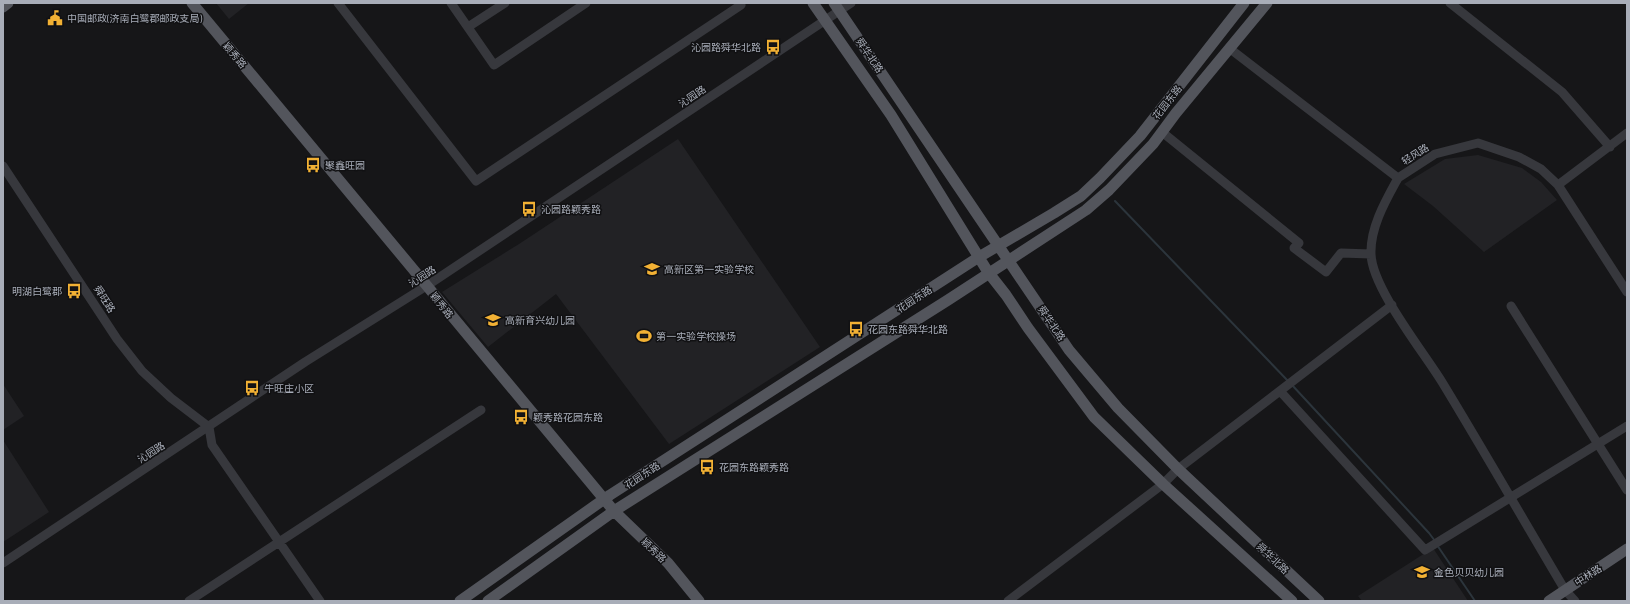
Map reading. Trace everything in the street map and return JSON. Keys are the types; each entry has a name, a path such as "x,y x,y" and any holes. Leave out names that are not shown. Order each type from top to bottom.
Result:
{"main road":[{"path":"3,7 8,3"},
{"name":"颖秀路","path":"192,3 614,511 668,563 699,601"},
{"name":"舜华北路","path":"813,3 891,115 988,272 1094,417 1163,484 1292,601"},
{"name":"花园东路","path":"460,601 604,499 979,257 1080,196 1100,178 1140,136 1244,3"},
{"name":"花园东路","path":"488,601 614,511 948,300 1009,258 1086,210 1109,190 1153,144 1229,48 1267,3"},
{"name":"舜华北路","path":"837,7 1009,258 1069,350 1118,408 1178,469 1319,601"},
{"name":"中林路","path":"1549,601 1627,549"}],"street":[{"path":"338,3 476,181 741,5 740,3"},
{"path":"451,3 494,65 586,3"},
{"path":"468,27 505,3"},
{"name":"沁园路","path":"3,563 305,362 427,286 824,20 837,7 850,3"},
{"path":"1450,3 1562,92 1610,147"},
{"name":"轻风路","path":"1229,48 1398,178 1435,154 1478,143 1519,157 1541,168 1558,185 1627,292"},
{"path":"1162,132 1298,243 1294,248 1326,272 1341,252 1371,254"},
{"path":"1558,185 1627,133"},
{"name":"舜旺路","path":"3,166 117,339 138,365 171,398 209,427"},
{"path":"1398,178 1383,206 1375,227 1371,254 1376,277 1392,305 1442,381 1565,590 1575,601"},
{"path":"1008,601 1163,484 1178,469 1392,305"},
{"path":"1511,306 1627,490"},
{"path":"1280,391 1425,550 1627,426"},
{"path":"189,601 481,410"},
{"path":"209,427 212,445 320,601"}],"shaded area":[{"path":"216,3 249,3 229,19"},
{"name":"高新区第一实验学校","path":"678,139 820,347 669,444 556,294 488,347 442,292 519,244"},
{"path":"1478,155 1522,168 1541,182 1557,200 1484,252 1433,206 1404,184 1445,159"},
{"path":"3,384 24,416 3,430"},
{"path":"3,440 49,512 3,542"},
{"name":"金色贝贝幼儿园","path":"1433,548 1468,601 1362,601 1358,596"}],"waterway":[{"path":"1115,201 1289,382"},
{"path":"1292,385 1435,541"},
{"path":"1437,545 1475,601"}],"place":[{"name":"中国邮政(济南白鹭郡邮政支局)","path":"55,18"},
{"name":"沁园路舜华北路","path":"773,47"},
{"name":"聚鑫旺园","path":"313,165"},
{"name":"沁园路颖秀路","path":"529,209"},
{"name":"高新区第一实验学校","path":"652,269"},
{"name":"明湖白鹭郡","path":"74,291"},
{"name":"高新育兴幼儿园","path":"493,320"},
{"name":"花园东路舜华北路","path":"856,329"},
{"name":"第一实验学校操场","path":"644,336"},
{"name":"牛旺庄小区","path":"252,388"},
{"name":"颖秀路花园东路","path":"521,417"},
{"name":"花园东路颖秀路","path":"707,467"},
{"name":"金色贝贝幼儿园","path":"1422,572"}]}
